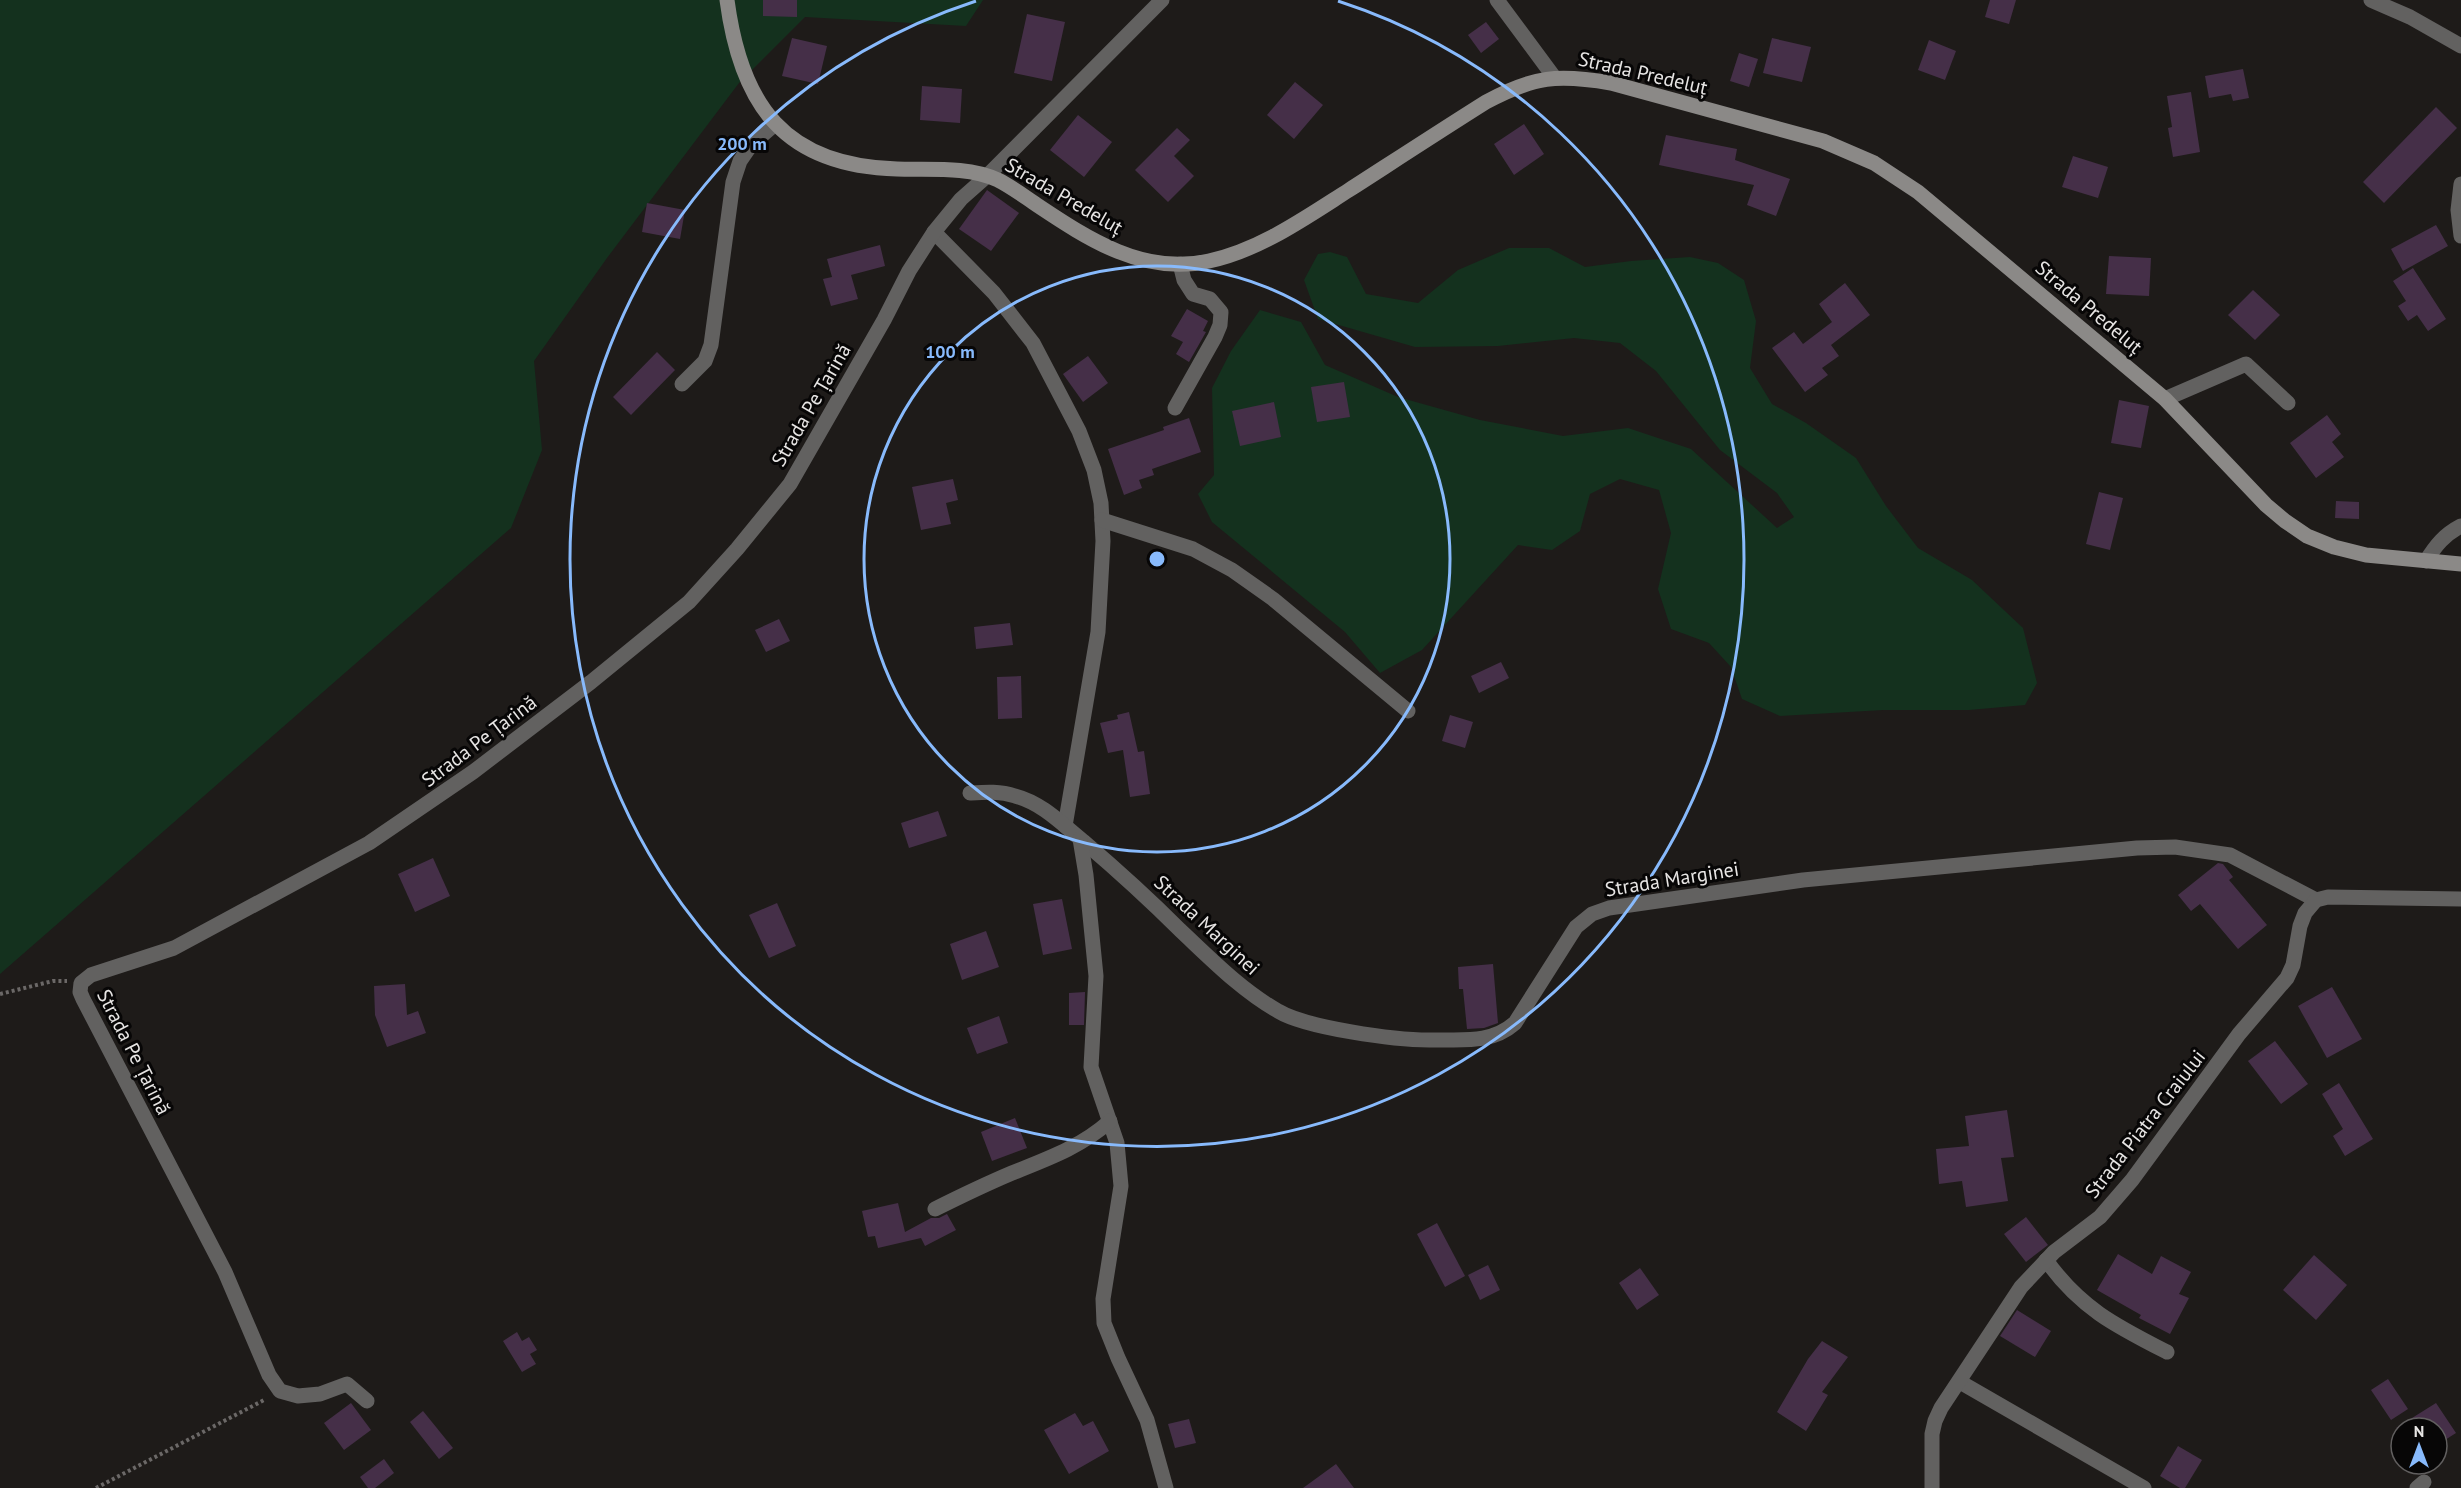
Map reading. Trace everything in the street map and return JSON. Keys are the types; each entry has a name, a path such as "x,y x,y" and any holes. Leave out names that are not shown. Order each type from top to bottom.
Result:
{"main road":[{"name":"Strada Predeluț","path":"727,0 732,32 746,80 775,124 804,147 824,158 869,168 946,170 987,176 1011,187 1104,247 1150,262 1180,264 1207,262 1257,244 1302,220 1486,102 1508,90 1554,77 1579,77 1623,86 1823,141 1874,163 1918,192 2165,399 2266,505 2307,536 2334,547 2366,555 2461,564"}],"street":[{"name":"Strada Pe Țarină","path":"280,1391 269,1375 225,1272 82,999 81,983 91,975 174,948 369,843 473,772 608,669 689,602 737,549 790,484 884,320 909,271 934,232 961,199 987,176 1162,0"},
{"path":"1497,0 1554,77"},
{"path":"2371,0 2410,17 2461,46"},
{"path":"682,384 705,361 711,345 728,212 740,161 752,145 775,124"},
{"path":"2461,184 2458,210 2461,236"},
{"path":"934,232 994,293 1033,343 1079,430 1094,470 1102,520 1098,632 1065,825"},
{"path":"1175,408 1215,337 1220,325 1221,312 1210,299 1193,294 1184,280 1180,264"},
{"path":"2165,399 2246,364 2288,403"},
{"path":"1102,520 1192,549 1232,570 1273,600 1408,711"},
{"path":"2426,561 2436,545 2446,535 2461,526"},
{"name":"Strada Marginei","path":"970,793 998,792 1017,796 1042,808 1124,875 1247,992 1280,1013 1315,1024 1411,1040 1469,1040 1493,1036 1506,1030 1515,1023 1576,927 1592,914 1629,905 1803,880 2138,848 2175,847 2230,855 2316,900"},
{"path":"1080,839 1096,976 1091,1066 1117,1143 1121,1186 1103,1299 1104,1323 1147,1420 1166,1488"},
{"path":"2316,900 2342,897 2461,899"},
{"name":"Strada Piatra Craiului","path":"1932,1488 1932,1434 1941,1408 2021,1287 2046,1260 2100,1217 2132,1180 2240,1034 2287,978 2293,965 2300,926 2305,913 2316,900"},
{"path":"935,1209 975,1188 1075,1147 1094,1136 1110,1121"},
{"path":"2046,1260 2072,1292 2086,1305 2112,1324 2167,1352"},
{"path":"1960,1382 2144,1488"},
{"path":"280,1391 298,1396 320,1394 347,1384 367,1401"}],"path":[{"path":"0,994 52,981 81,983"},
{"path":"96,1488 280,1391"}],"green space":[{"path":"0,0 983,0 966,26 805,17 739,83 607,258 534,361 542,450 511,528 0,974"},
{"path":"1509,248 1549,248 1585,267 1690,257 1718,263 1744,280 1756,321 1750,368 1772,404 1806,423 1856,458 1886,506 1918,548 1972,580 2023,628 2037,683 2025,705 1969,710 1883,710 1780,716 1742,699 1731,667 1709,643 1671,629 1658,589 1671,533 1659,490 1620,479 1590,494 1580,531 1552,550 1518,545 1422,650 1380,673 1345,632 1212,522 1198,494 1214,475 1212,388 1231,351 1260,310 1301,322 1325,365 1398,397 1480,420 1563,436 1628,428 1691,449 1777,528 1794,517 1777,493 1720,450 1656,371 1620,343 1574,338 1498,346 1415,347 1318,319 1304,280 1318,254 1330,252 1347,257 1366,294 1418,303 1458,270"}],"building":[{"path":"763,0 797,0 797,17 763,16"},
{"path":"1990,0 2016,0 2009,24 1985,17"},
{"path":"1027,14 1065,22 1052,81 1014,73"},
{"path":"1486,22 1499,39 1481,53 1468,35"},
{"path":"792,38 827,46 818,84 782,76"},
{"path":"1772,38 1811,47 1802,82 1763,73"},
{"path":"1929,40 1956,51 1945,80 1918,70"},
{"path":"1739,53 1758,59 1749,87 1730,81"},
{"path":"2243,69 2249,98 2233,101 2231,94 2209,98 2205,76"},
{"path":"1295,82 1323,105 1294,139 1267,115"},
{"path":"922,86 962,89 960,123 920,120"},
{"path":"2191,92 2200,152 2173,157 2168,128 2172,127 2167,96"},
{"path":"2436,107 2457,128 2384,203 2363,182"},
{"path":"1078,115 1112,142 1084,177 1050,150"},
{"path":"1524,124 1544,154 1514,175 1494,144"},
{"path":"1177,128 1190,140 1174,156 1194,176 1168,202 1135,170"},
{"path":"1666,135 1737,149 1735,160 1790,179 1776,216 1747,205 1754,185 1659,165"},
{"path":"2073,156 2108,167 2098,198 2062,187"},
{"path":"987,190 1019,213 991,251 959,229"},
{"path":"647,203 685,210 680,239 642,232"},
{"path":"2436,225 2448,246 2403,271 2391,249"},
{"path":"880,245 885,266 851,275 858,299 831,306 823,279 832,277 827,259"},
{"path":"2109,256 2151,258 2149,296 2106,294"},
{"path":"2413,268 2446,319 2428,331 2417,315 2408,321 2398,306 2406,301 2393,281"},
{"path":"1845,283 1870,315 1831,345 1839,356 1822,368 1828,375 1805,392 1772,348 1794,332 1803,344 1832,322 1819,304"},
{"path":"2253,290 2280,315 2255,340 2228,315"},
{"path":"1187,309 1208,321 1203,331 1206,332 1189,362 1176,354 1183,342 1171,336"},
{"path":"657,352 675,370 631,415 613,397"},
{"path":"1088,356 1108,383 1083,402 1063,374"},
{"path":"1344,382 1350,417 1317,422 1311,387"},
{"path":"2119,400 2149,406 2141,448 2111,443"},
{"path":"1274,402 1281,437 1240,446 1232,411"},
{"path":"2327,415 2341,434 2332,442 2344,457 2316,478 2290,443"},
{"path":"1189,418 1201,452 1152,469 1154,475 1139,480 1142,488 1124,495 1108,449 1164,430 1163,427"},
{"path":"953,479 958,500 946,503 951,524 921,530 912,487"},
{"path":"2099,492 2123,498 2110,550 2086,544"},
{"path":"2336,501 2359,502 2359,519 2335,518"},
{"path":"779,619 790,641 766,652 755,630"},
{"path":"1010,623 1013,645 976,649 974,627"},
{"path":"1501,662 1509,678 1479,693 1471,676"},
{"path":"1021,676 1022,718 998,719 997,677"},
{"path":"1129,712 1138,752 1144,751 1150,794 1130,797 1123,750 1108,753 1100,723 1118,719 1117,715"},
{"path":"1450,715 1473,722 1465,748 1442,741"},
{"path":"938,811 947,836 909,848 901,823"},
{"path":"433,858 450,896 415,912 398,874"},
{"path":"2218,863 2223,864 2233,877 2229,880 2267,925 2238,949 2200,904 2191,911 2178,895"},
{"path":"1062,899 1072,949 1043,955 1033,904"},
{"path":"777,903 796,946 769,958 749,915"},
{"path":"986,931 999,967 962,980 950,944"},
{"path":"1493,964 1498,1023 1484,1028 1467,1029 1463,989 1459,989 1458,967"},
{"path":"405,984 407,1015 418,1011 426,1033 387,1047 375,1015 374,986"},
{"path":"2332,987 2362,1039 2327,1058 2298,1006"},
{"path":"1085,992 1084,1025 1069,1025 1069,993"},
{"path":"999,1016 1008,1043 977,1054 967,1028"},
{"path":"2275,1041 2308,1084 2281,1104 2248,1061"},
{"path":"2339,1083 2373,1139 2345,1156 2333,1136 2343,1129 2322,1094"},
{"path":"2007,1110 2014,1157 2001,1158 2008,1201 1966,1207 1962,1181 1939,1184 1936,1149 1969,1146 1965,1116"},
{"path":"1015,1118 1027,1148 992,1161 981,1132"},
{"path":"898,1203 905,1232 931,1218 939,1218 947,1214 956,1230 925,1246 921,1238 878,1248 875,1236 868,1237 862,1211"},
{"path":"2026,1217 2048,1245 2026,1262 2004,1234"},
{"path":"1437,1223 1465,1276 1445,1287 1417,1234"},
{"path":"2118,1254 2152,1274 2161,1256 2191,1272 2179,1294 2189,1298 2170,1334 2139,1318 2141,1315 2097,1290"},
{"path":"2314,1255 2347,1285 2316,1320 2283,1290"},
{"path":"1488,1265 1500,1290 1480,1300 1468,1275"},
{"path":"1640,1268 1659,1295 1637,1310 1619,1283"},
{"path":"2017,1310 2051,1331 2035,1357 2000,1336"},
{"path":"517,1332 522,1341 529,1337 537,1350 530,1354 536,1364 522,1372 503,1341"},
{"path":"1822,1341 1848,1357 1822,1392 1828,1395 1806,1431 1777,1412 1808,1359"},
{"path":"2388,1379 2408,1409 2397,1416 2389,1417 2371,1390"},
{"path":"351,1403 371,1430 344,1450 324,1423"},
{"path":"2436,1403 2445,1416 2415,1416"},
{"path":"423,1411 453,1448 439,1459 410,1422"},
{"path":"1075,1413 1083,1426 1093,1421 1109,1451 1069,1474 1044,1430"},
{"path":"1189,1419 1196,1443 1175,1448 1168,1424"},
{"path":"2449,1422 2456,1433 2449,1437"},
{"path":"2178,1446 2202,1460 2185,1488 2180,1488 2160,1476"},
{"path":"384,1459 394,1473 375,1488 368,1488 360,1477"},
{"path":"1336,1464 1354,1488 1303,1488"}]}
